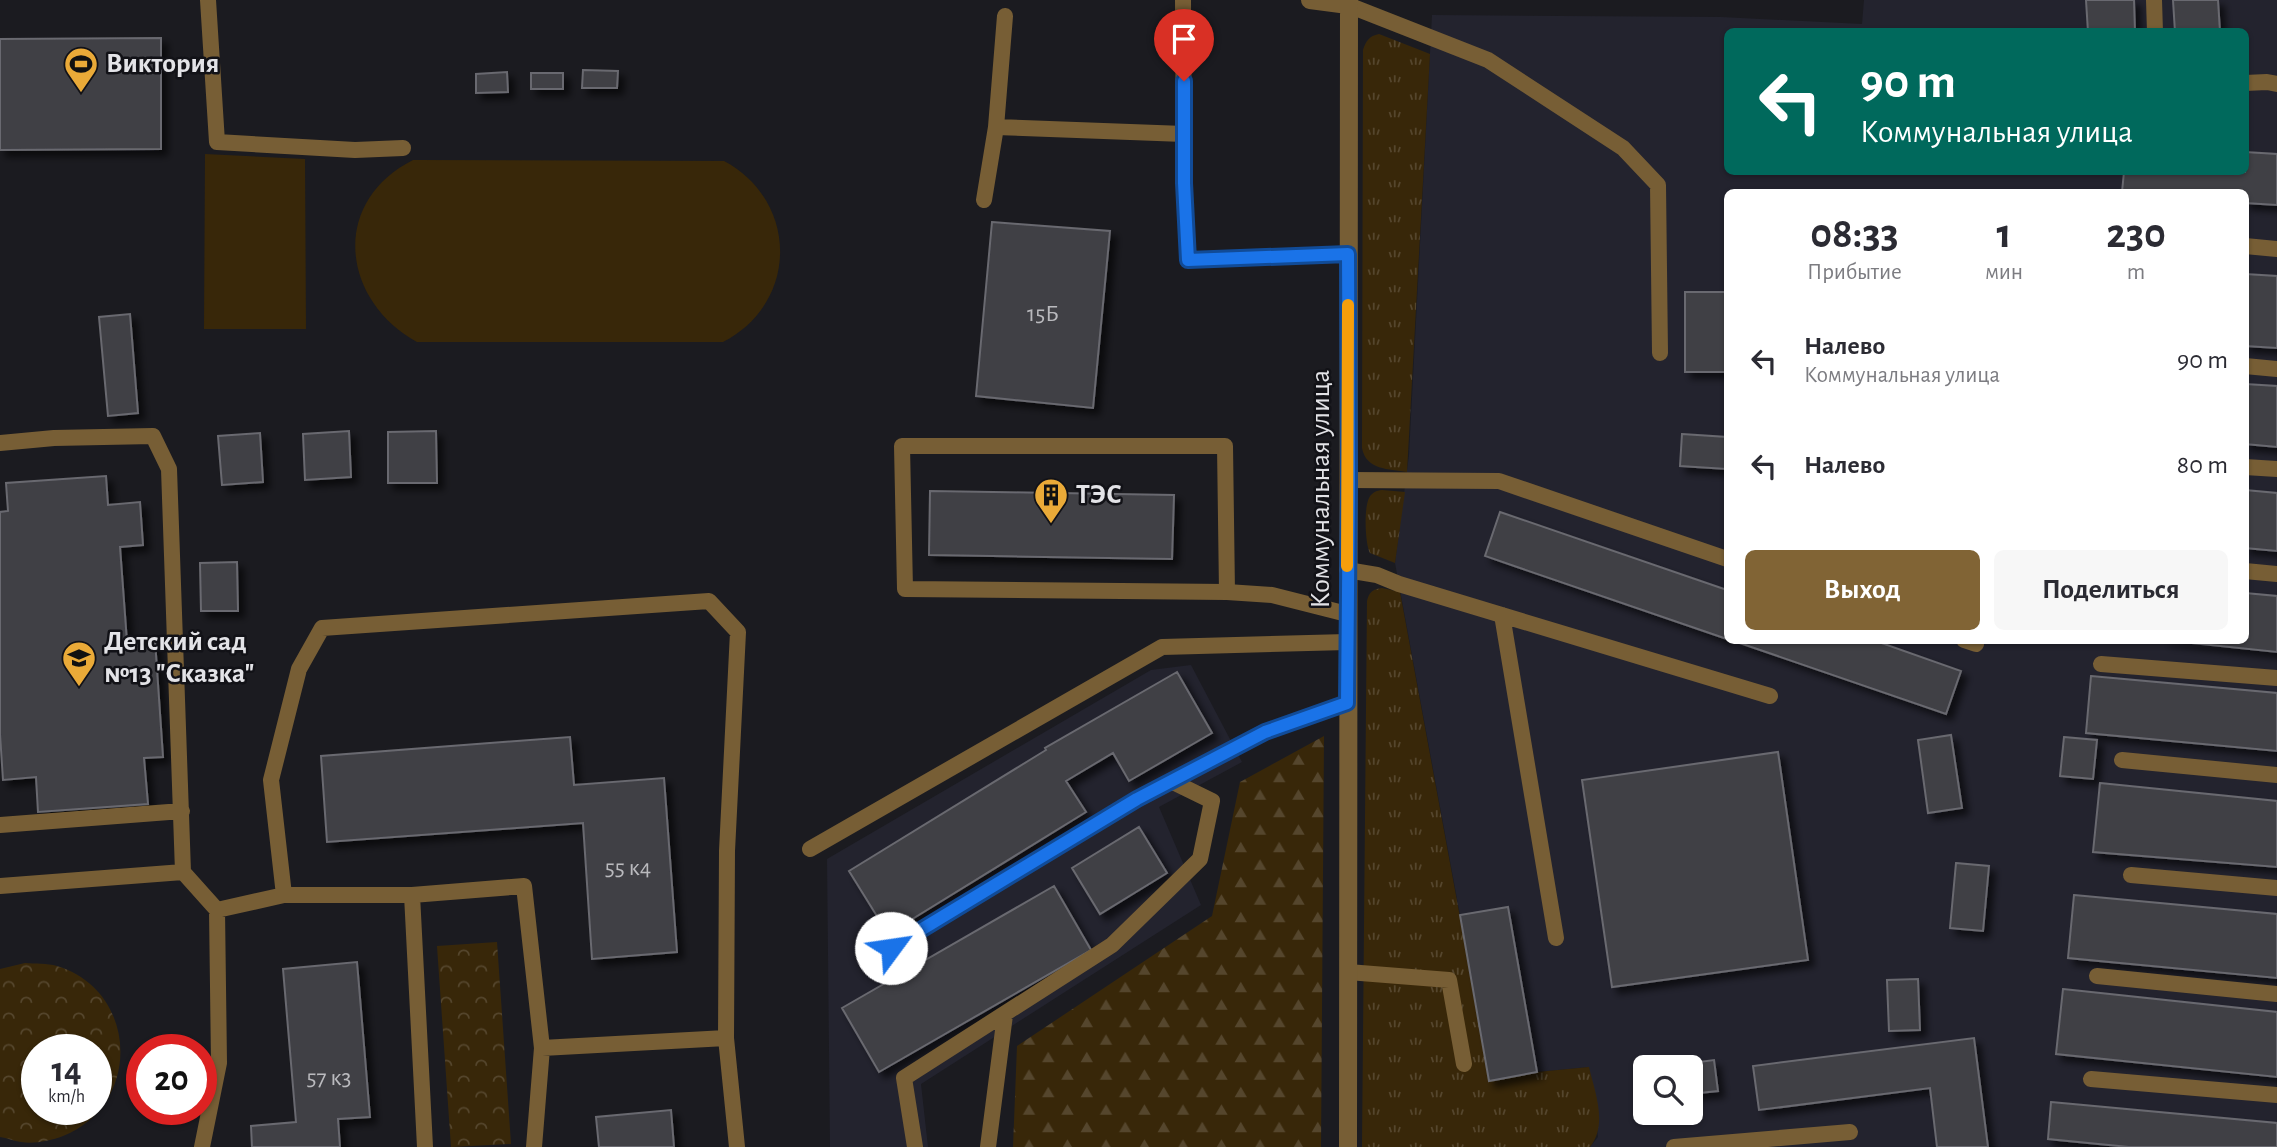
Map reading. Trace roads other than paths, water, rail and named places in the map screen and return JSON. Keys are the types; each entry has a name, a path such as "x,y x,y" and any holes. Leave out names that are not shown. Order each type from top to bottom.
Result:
{"street":[{"path":"1310,0 1349,2"},
{"name":"Коммунальная улица","path":"1348,1147 1349,2"}],"lane":[{"path":"208,0 217,142 355,150 403,148"},
{"path":"1183,0 1184,183 1188,260 1348,254"},
{"path":"2154,0 2155,28"},
{"path":"1349,2 1488,60 1623,148 1658,186 1660,353"},
{"path":"984,200 996,127 1005,16"},
{"path":"2249,83 2267,82 2277,85"},
{"path":"996,127 1184,134"},
{"path":"2249,246 2277,249"},
{"path":"2249,366 2277,369"},
{"path":"0,443 54,438 153,436 169,469 184,872 217,910 219,1063 202,1147"},
{"path":"1227,592 1225,446 902,446 905,589 1227,592 1272,595 1347,614"},
{"path":"2249,467 2277,469"},
{"path":"1349,480 1499,481 1724,558"},
{"path":"1347,570 1377,575 1770,696"},
{"path":"2249,571 2277,574"},
{"path":"284,895 271,780 299,669 322,628 709,601 738,632 727,850 726,1038 737,1147"},
{"path":"1502,615 1556,939"},
{"path":"810,849 1162,647 1347,642"},
{"path":"2101,664 2277,678"},
{"path":"869,961 1137,799 1265,732 1347,703"},
{"path":"2122,760 2277,775"},
{"path":"915,1147 904,1077 1112,945 1200,859 1212,801 1171,781"},
{"path":"0,825 182,811"},
{"path":"0,886 184,872"},
{"path":"2131,875 2277,888"},
{"path":"217,910 284,895 412,895 524,886 542,1048 534,1147"},
{"path":"412,895 425,1147"},
{"path":"1348,972 1449,980 1464,1064"},
{"path":"2097,976 2277,994"},
{"path":"988,1147 1005,1015"},
{"path":"542,1048 726,1038"},
{"path":"2091,1079 2277,1095"},
{"path":"1674,1147 1850,1132"}],"place":[{"name":"Виктория","path":"81,94"},
{"name":"ТЭС","path":"1051,525"},
{"name":"Детский сад №13 \"Сказка\"","path":"79,688"}]}
